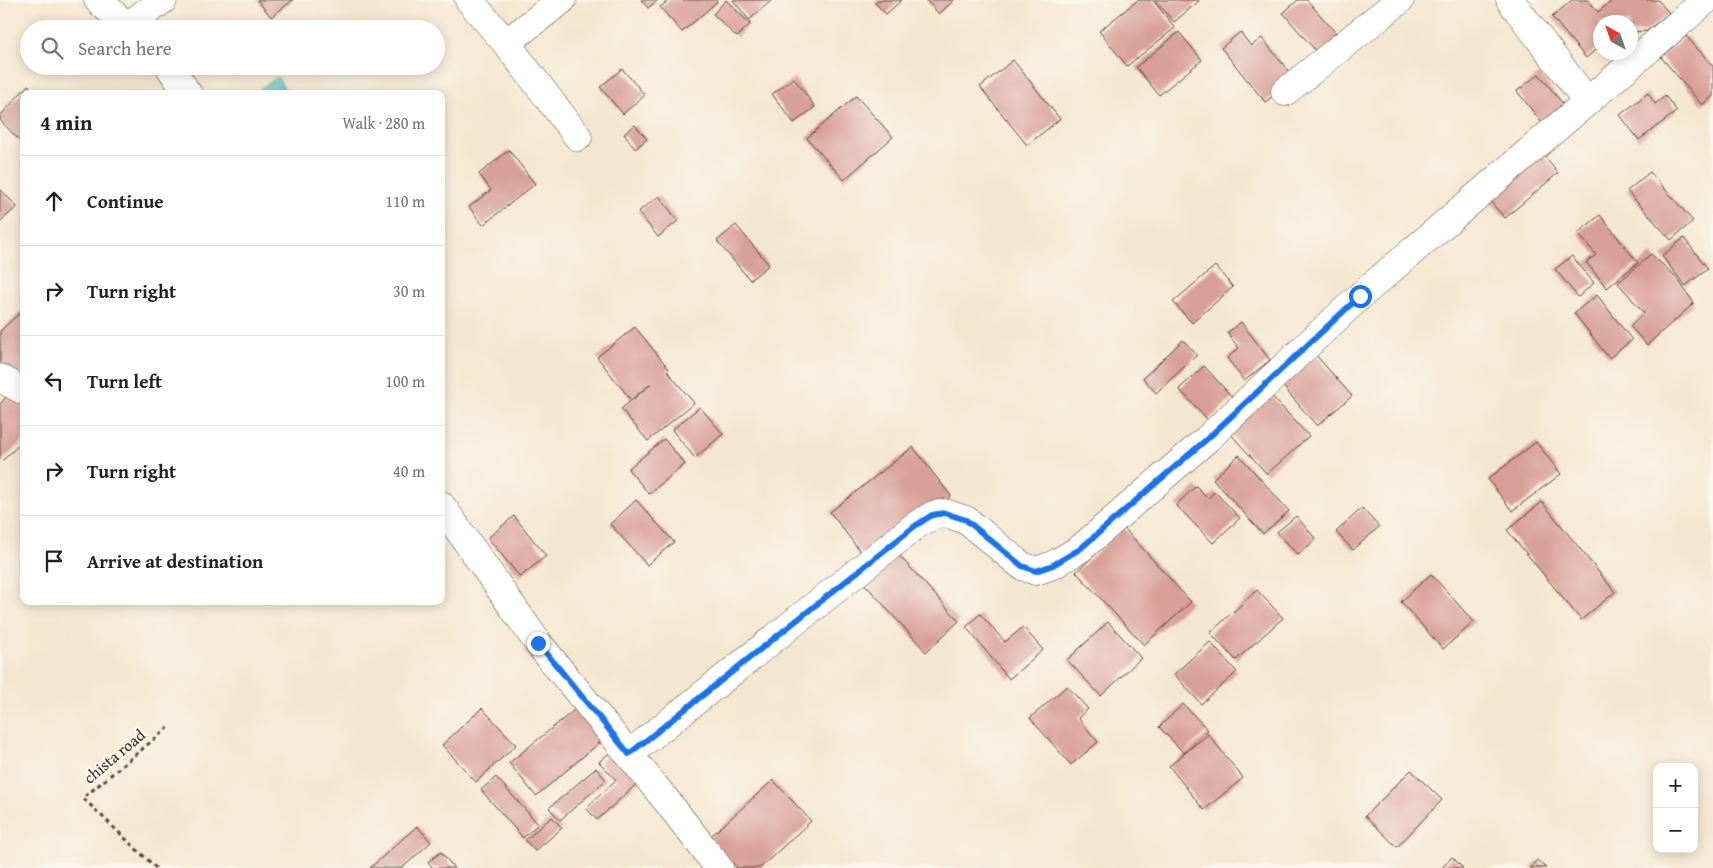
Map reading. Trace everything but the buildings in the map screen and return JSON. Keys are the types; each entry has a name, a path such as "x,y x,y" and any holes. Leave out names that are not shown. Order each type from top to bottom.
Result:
{"street":[{"path":"98,0 120,20"},
{"path":"137,20 163,0"},
{"path":"469,0 506,43 578,137"},
{"path":"506,43 562,0"},
{"path":"1285,92 1400,0"},
{"path":"1510,0 1587,101"},
{"path":"629,754 915,526 932,515 945,513 966,520 1022,566 1036,571 1053,565 1080,549 1207,439 1360,296 1706,0"},
{"path":"175,75 185,90"},
{"path":"0,378 20,389"},
{"path":"445,511 538,643 719,868"}],"path":[{"name":"chista road","path":"156,868 82,798 170,726"}],"water":[{"path":"277,77 286,90 259,90"}],"route":[{"path":"538,643 629,754 915,526 932,515 945,513 966,520 1022,566 1036,571 1053,565 1080,549 1207,439 1360,296"}]}
